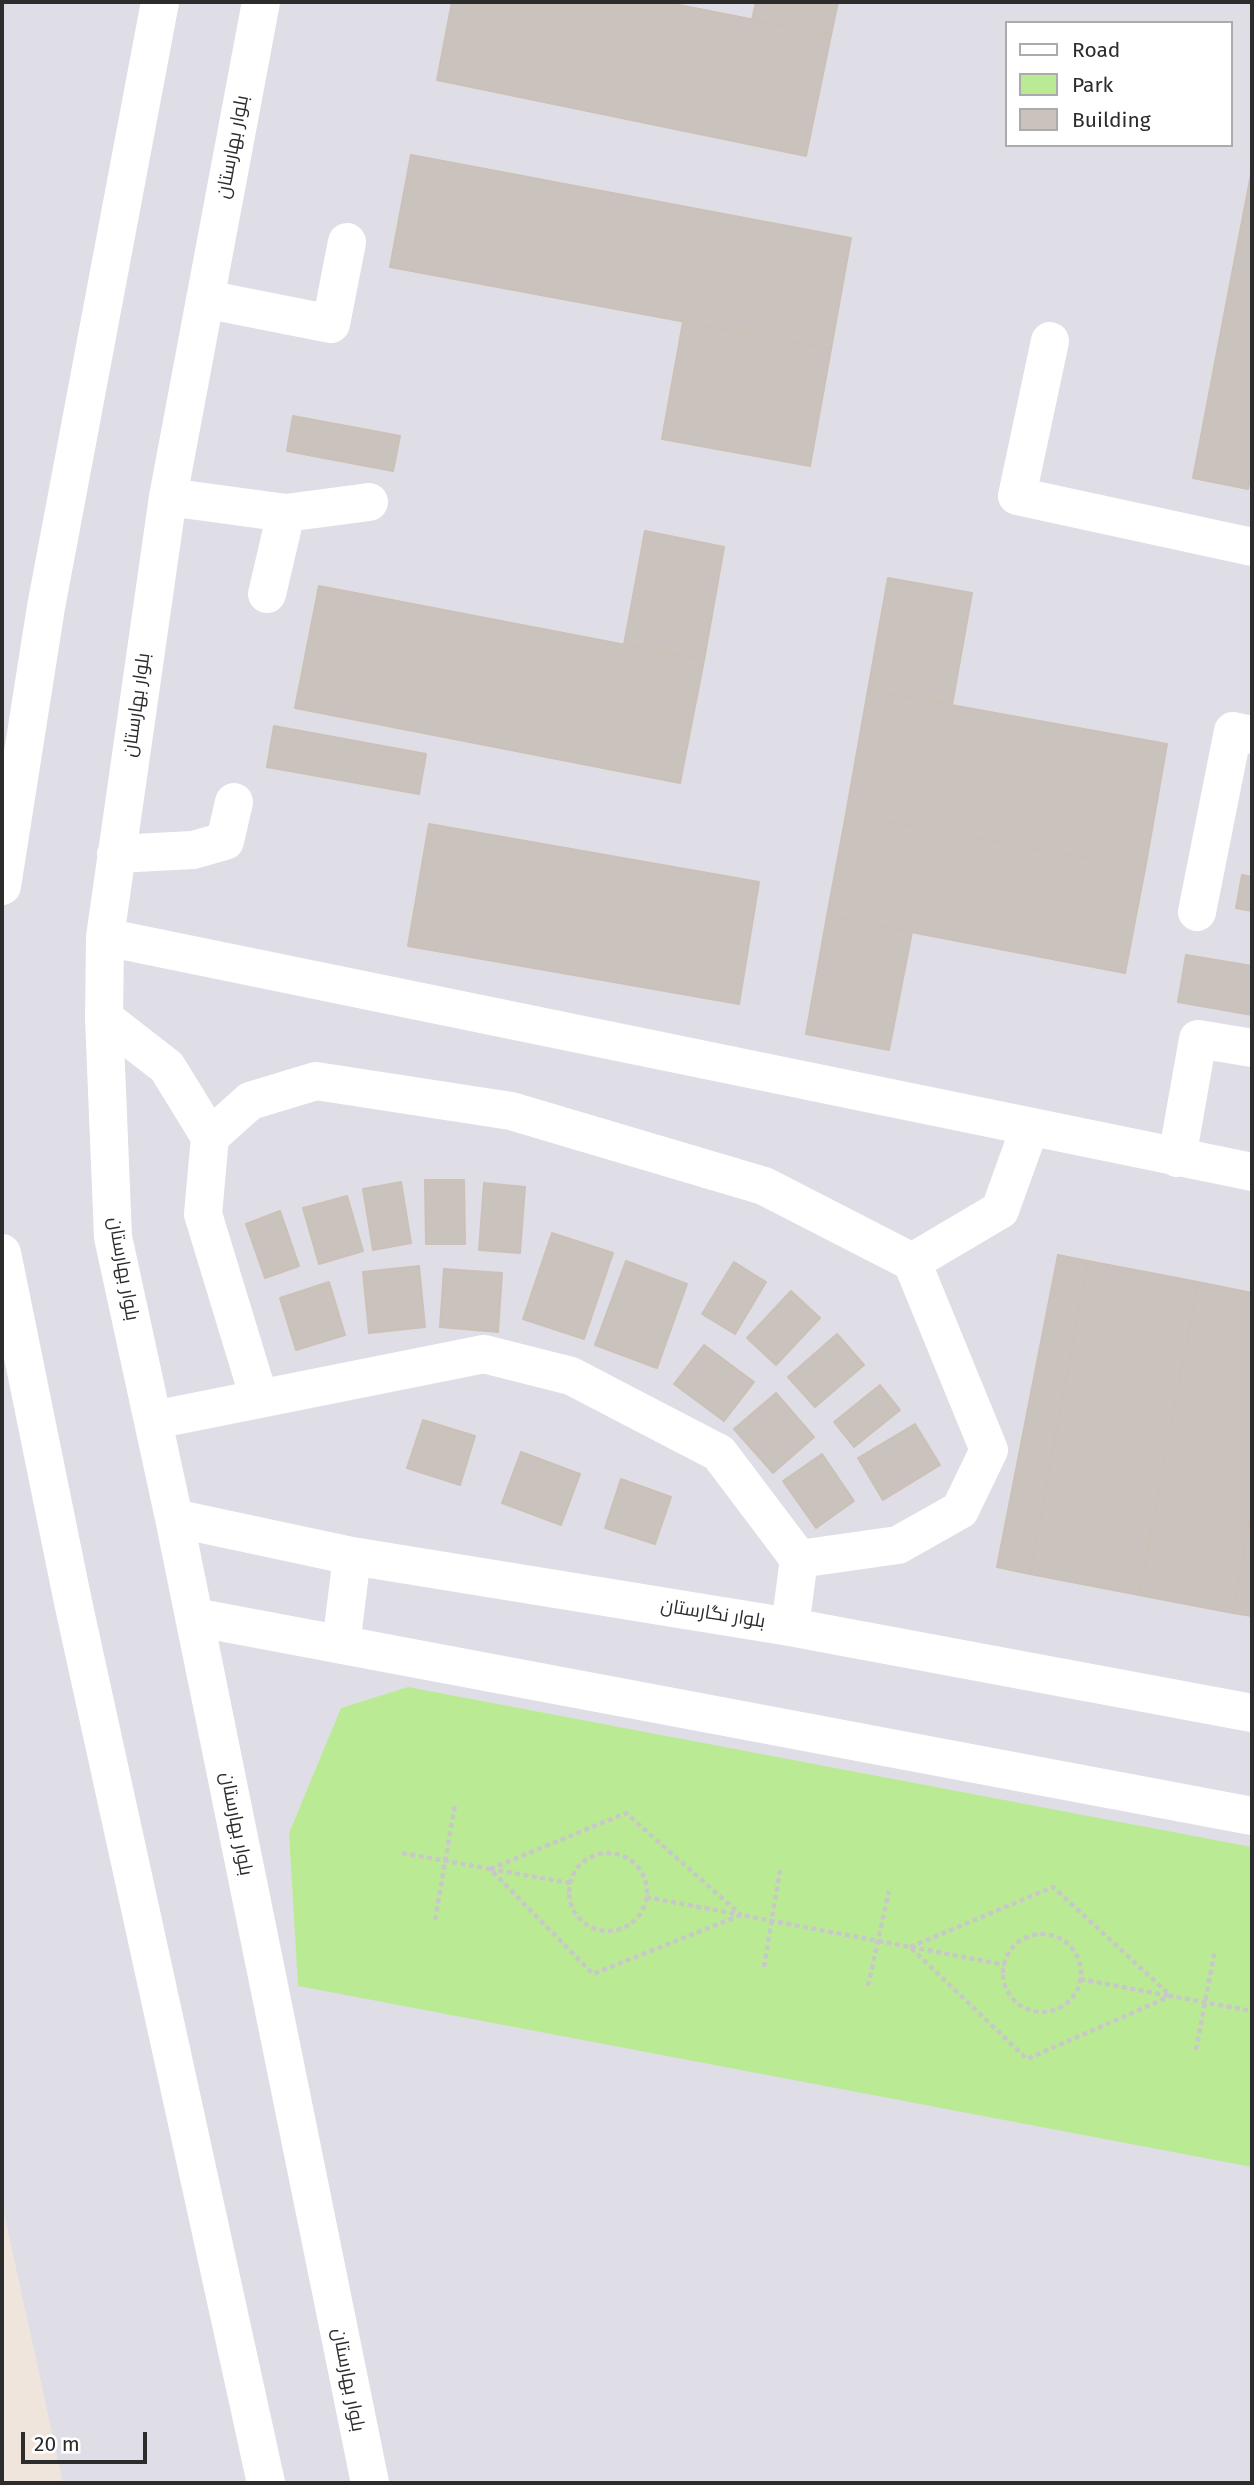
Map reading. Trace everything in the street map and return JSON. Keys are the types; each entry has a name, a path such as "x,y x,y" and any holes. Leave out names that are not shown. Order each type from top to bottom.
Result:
{"street":[{"path":"2,887 46,607 160,2"},
{"name":"بلوار بهارستان","path":"261,2 168,497 106,937 104,1018 113,1237 154,1420 370,2483"},
{"path":"205,299 331,324 347,242"},
{"path":"1050,341 1017,496 1252,547"},
{"path":"168,497 286,513 369,502"},
{"path":"267,594 286,513"},
{"path":"1197,912 1233,731 1252,735"},
{"path":"116,854 193,850 225,841 234,802"},
{"path":"106,937 1252,1172"},
{"path":"104,1018 167,1067 210,1137 203,1214 260,1398"},
{"path":"1177,1158 1198,1039 1252,1048"},
{"path":"210,1137 250,1101 316,1081 511,1111 764,1186 912,1262 989,1450 960,1510 898,1545 799,1559"},
{"path":"912,1262 1000,1210 1030,1127"},
{"path":"2,1253 73,1602 266,2483"},
{"path":"154,1420 484,1354 571,1376 719,1453 799,1559 790,1627"},
{"name":"بلوار نگارستان","path":"174,1518 352,1556 790,1627 1252,1713"},
{"path":"341,1645 352,1556"},
{"path":"194,1618 1252,1816"}],"path":[{"path":"435,1920 455,1805"},
{"path":"490,1869 626,1813 741,1915"},
{"path":"402,1853 570,1883"},
{"path":"594,1855 619,1855 640,1870 645,1882 646,1897 640,1913 627,1926 602,1930 590,1927 572,1909 570,1883 575,1871 594,1855"},
{"path":"490,1869 593,1974 741,1915"},
{"path":"764,1968 780,1870"},
{"path":"910,1947 1053,1887 1171,1996"},
{"path":"868,1986 889,1891"},
{"path":"646,1897 1005,1965"},
{"path":"1035,1935 1047,1935 1069,1945 1078,1957 1080,1979 1075,1994 1067,2004 1056,2010 1031,2011 1017,2003 1010,1995 1005,1982 1005,1965 1010,1952 1023,1940 1035,1935"},
{"path":"910,1947 1027,2059 1171,1996"},
{"path":"1196,2050 1215,1950"},
{"path":"1080,1979 1252,2011"}],"shaded area":[{"path":"2,2 1252,2 1252,2483 63,2483 2,2204"}],"green space":[{"path":"408,1687 1252,1847 1252,2167 298,1986 289,1833 341,1708"}],"building":[{"path":"452,2 664,2 831,35 806,156 437,80"},
{"path":"756,2 838,2 831,35 752,20"},
{"path":"411,155 851,238 831,349 390,267"},
{"path":"1252,169 1252,468 1248,489 1193,478"},
{"path":"683,322 831,349 810,466 662,439"},
{"path":"293,416 400,436 393,471 287,451"},
{"path":"645,531 724,547 704,660 624,645"},
{"path":"888,578 972,593 952,705 868,690"},
{"path":"319,586 704,660 680,783 295,708"},
{"path":"868,690 1167,744 1145,869 846,814"},
{"path":"274,726 426,754 419,794 267,767"},
{"path":"846,814 1145,869 1125,973 827,916"},
{"path":"429,824 759,882 739,1004 408,946"},
{"path":"1242,875 1252,877 1252,911 1236,908"},
{"path":"827,916 912,932 889,1050 806,1034"},
{"path":"1186,955 1252,966 1252,1015 1178,1002"},
{"path":"425,1180 464,1180 465,1244 426,1244"},
{"path":"401,1182 411,1243 373,1250 363,1189"},
{"path":"484,1183 525,1187 520,1253 479,1250"},
{"path":"347,1196 363,1251 319,1264 303,1208"},
{"path":"280,1211 299,1266 265,1278 246,1224"},
{"path":"552,1233 613,1253 584,1339 523,1319"},
{"path":"1058,1255 1088,1261 1030,1574 997,1567"},
{"path":"626,1261 687,1284 657,1368 595,1345"},
{"path":"1088,1261 1198,1282 1139,1595 1030,1574"},
{"path":"734,1262 766,1282 735,1334 702,1314"},
{"path":"419,1266 425,1327 369,1333 363,1272"},
{"path":"444,1269 502,1273 498,1332 440,1327"},
{"path":"329,1282 345,1335 296,1350 280,1298"},
{"path":"1198,1282 1252,1293 1252,1508 1233,1613 1139,1595"},
{"path":"791,1291 820,1318 776,1365 747,1338"},
{"path":"837,1334 864,1365 815,1407 788,1377"},
{"path":"704,1345 754,1382 724,1421 674,1384"},
{"path":"880,1385 900,1410 854,1447 834,1422"},
{"path":"776,1393 814,1437 773,1473 734,1429"},
{"path":"423,1420 475,1436 460,1485 407,1468"},
{"path":"915,1424 940,1465 883,1500 858,1458"},
{"path":"521,1452 580,1474 561,1525 502,1503"},
{"path":"822,1454 854,1501 816,1528 783,1481"},
{"path":"621,1479 671,1497 655,1544 605,1528"},
{"path":"1252,1508 1252,1616 1233,1613"}]}
